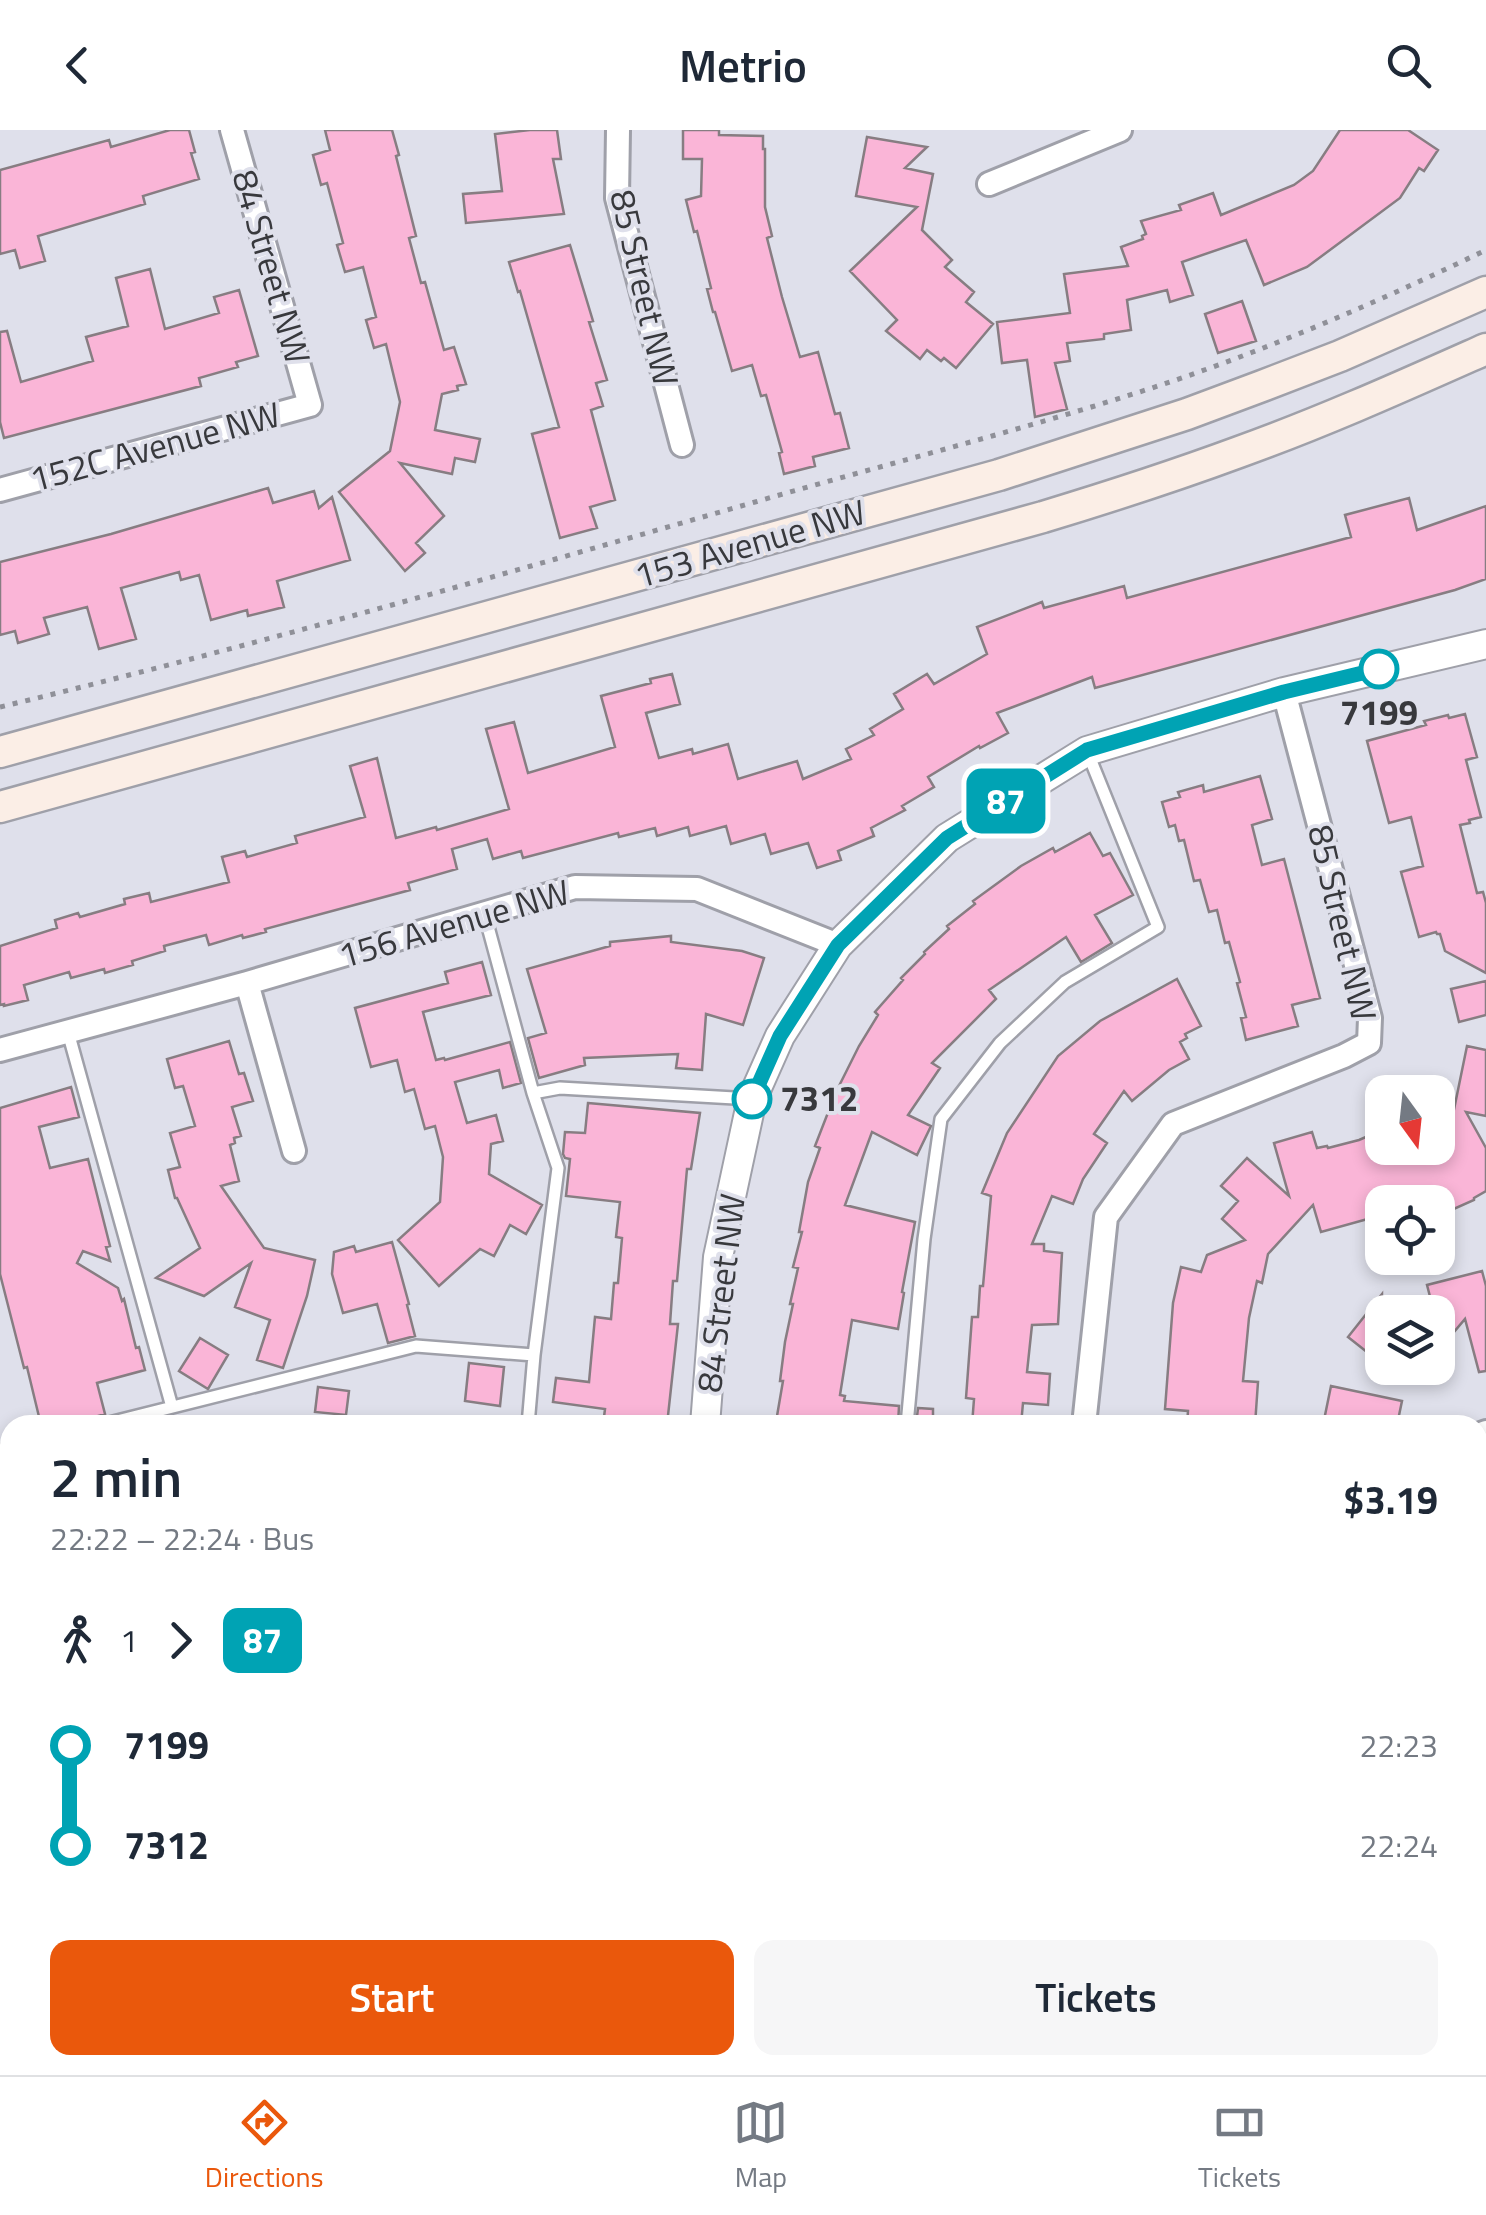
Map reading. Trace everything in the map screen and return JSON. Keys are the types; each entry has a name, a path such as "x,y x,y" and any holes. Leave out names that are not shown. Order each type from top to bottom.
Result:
{"main road":[{"name":"153 Avenue NW","path":"0,752 999,475 1262,386 1486,292"},
{"name":"153 Avenue NW","path":"0,808 1043,517 1241,452 1486,349"},
{"path":"0,734 37,724 135,715"}],"street":[{"name":"84 Street NW","path":"232,130 310,405"},
{"name":"85 Street NW","path":"618,130 617,198 682,444"},
{"path":"989,184 1120,130"},
{"name":"152C Avenue NW","path":"0,490 310,405"},
{"path":"838,945 947,838 1087,750 1284,692 1486,644"},
{"name":"85 Street NW","path":"1085,1415 1106,1217 1173,1124 1368,1044 1370,1018 1284,692"},
{"name":"156 Avenue NW","path":"0,1050 575,887 697,888 838,945"},
{"name":"84 Street NW","path":"707,1415 718,1256 752,1099 780,1036 838,945"},
{"path":"247,983 294,1151"}],"lane":[{"path":"909,1415 924,1239 942,1120 1000,1043 1065,982 1158,926 1087,750"},
{"path":"484,912 533,1093 558,1168 529,1415"},
{"path":"68,1032 172,1406"},
{"path":"533,1093 560,1088 752,1099"},
{"path":"138,1415 416,1346 534,1355"}],"path":[{"path":"0,707 192,659 1078,411 1178,379 1364,308 1486,250"}],"building":[{"path":"170,130 189,130 199,179 143,196 145,204 38,236 45,261 20,268 15,250 0,254 0,170 109,140 111,147"},
{"path":"325,130 392,130 416,236 409,238 421,283 425,282 444,350 454,347 466,384 442,394 435,430 480,439 475,462 455,458 452,474 400,463 444,516 416,543 425,553 405,571 339,492 390,451 400,402 386,344 374,348 366,320 376,317 363,267 345,272 337,245 343,243 327,183 321,185 313,155 330,150"},
{"path":"557,130 561,159 553,159 564,214 466,223 463,194 502,191 495,134"},
{"path":"683,130 763,136 765,207 772,236 767,238 782,297 800,357 818,352 849,448 813,457 815,466 784,474 766,395 761,396 752,365 732,371 713,312 707,289 711,288 686,200 701,196 702,159 683,159"},
{"path":"1340,130 1408,130 1438,150 1424,171 1419,168 1400,198 1307,267 1264,285 1246,240 1182,262 1193,295 1170,302 1167,290 1127,300 1131,330 1104,334 1104,339 1067,343 1070,361 1055,363 1067,409 1035,417 1027,360 1002,363 997,322 1070,313 1064,274 1128,266 1121,247 1143,239 1146,234 1141,221 1181,210 1179,205 1213,193 1221,215 1294,185 1313,171"},
{"path":"867,137 927,147 905,168 933,174 922,230 952,260 945,267 974,292 966,302 993,324 956,368 927,350 920,359 886,331 897,320 850,271 917,207 856,196"},
{"path":"570,245 607,380 596,383 603,406 591,410 615,500 590,507 597,528 560,538 532,434 559,427 509,262"},
{"path":"150,269 165,329 219,313 214,297 239,290 258,356 236,362 238,367 199,378 201,386 4,438 0,422 0,332 7,331 21,382 93,361 86,337 128,326 116,278"},
{"path":"1242,301 1256,341 1218,353 1205,314"},
{"path":"268,488 273,503 314,491 319,508 332,497 350,560 277,581 284,607 248,616 247,610 211,620 199,575 181,580 179,572 121,588 136,639 99,649 87,607 44,618 49,634 18,643 15,631 0,635 0,562"},
{"path":"1409,498 1417,530 1486,506 1486,579 1095,688 1092,677 997,713 1008,733 928,777 934,787 902,806 905,810 871,828 874,836 838,851 841,860 817,868 808,843 771,854 765,834 731,844 726,826 690,836 688,827 657,836 655,828 619,837 618,833 523,858 521,851 493,859 487,839 452,849 457,869 408,883 410,890 243,938 242,935 209,945 206,935 164,946 165,951 105,973 104,969 71,978 69,972 24,985 28,1000 0,1005 0,946 57,928 55,920 125,904 124,899 149,893 151,902 229,882 222,857 245,851 247,857 297,843 295,836 365,817 350,766 377,758 396,838 436,827 437,830 509,809 486,729 514,722 528,773 615,747 601,696 672,674 680,704 646,713 659,758 728,744 738,779 797,761 803,779 851,759 846,749 874,735 870,729 903,709 894,694 927,674 934,684 987,654 977,627 1042,602 1044,608 1124,586 1127,598 1351,537 1345,515"},
{"path":"1465,714 1477,757 1466,760 1481,817 1460,825 1477,893 1483,892 1486,903 1486,973 1445,951 1440,934 1419,937 1401,872 1423,866 1411,817 1389,823 1367,741 1426,725 1424,721"},
{"path":"1260,776 1272,819 1252,825 1262,865 1284,859 1320,998 1292,1005 1298,1026 1246,1040 1241,1018 1246,1017 1237,983 1240,982 1229,942 1225,943 1217,910 1209,912 1200,880 1194,881 1184,840 1179,841 1175,825 1169,827 1162,802 1180,797 1178,792 1203,785 1204,792"},
{"path":"1090,833 1103,856 1110,853 1133,895 1095,915 1112,943 1081,962 1066,937 989,990 996,999 932,1063 940,1068 908,1115 931,1126 917,1155 872,1132 845,1205 915,1222 898,1329 852,1320 840,1395 845,1396 844,1401 899,1406 899,1415 777,1415 798,1268 793,1267 808,1182 820,1148 815,1146 836,1092 878,1015 875,1012 924,952 949,929 947,926 975,904 973,901 1021,866 1053,848 1055,852"},
{"path":"671,936 671,942 742,951 764,958 743,1025 706,1014 702,1070 676,1068 678,1054 584,1058 585,1065 539,1078 528,1038 546,1033 527,969 610,946 610,942"},
{"path":"482,962 491,995 423,1012 436,1060 510,1042 521,1083 503,1088 499,1070 455,1082 467,1123 496,1115 503,1141 491,1144 489,1174 542,1205 526,1234 510,1225 494,1256 480,1249 439,1286 398,1240 440,1202 443,1157 435,1126 425,1129 414,1089 405,1092 397,1060 371,1067 355,1008 448,983 445,972"},
{"path":"1177,979 1201,1026 1185,1034 1187,1038 1180,1042 1189,1059 1169,1070 1132,1101 1124,1091 1094,1134 1107,1143 1083,1179 1073,1204 1052,1196 1032,1244 1044,1244 1044,1251 1062,1253 1058,1324 1032,1325 1027,1372 1050,1374 1048,1405 1023,1403 1022,1415 973,1415 974,1399 966,1398 972,1317 978,1317 983,1286 991,1196 982,1193 1007,1133 1058,1056 1100,1021"},
{"path":"1486,981 1486,1015 1459,1022 1451,989"},
{"path":"229,1041 253,1101 232,1107 241,1136 230,1145 239,1181 221,1186 264,1248 315,1260 283,1368 257,1360 270,1320 235,1307 251,1263 204,1296 156,1278 200,1248 175,1198 168,1170 180,1167 170,1133 195,1126 183,1086 175,1088 167,1059"},
{"path":"1467,1046 1486,1050 1486,1116 1466,1112 1486,1148 1486,1191 1455,1208 1455,1185 1365,1185 1365,1220 1321,1232 1313,1205 1268,1254 1262,1283 1257,1281 1243,1381 1258,1382 1256,1415 1188,1415 1188,1411 1165,1409 1173,1303 1181,1267 1201,1272 1207,1255 1245,1240 1222,1219 1238,1201 1221,1186 1247,1158 1289,1196 1274,1143 1312,1132 1317,1148 1365,1137 1365,1165 1455,1165 1455,1105"},
{"path":"71,1087 79,1117 39,1127 50,1168 88,1159 110,1246 106,1247 110,1261 83,1251 77,1263 118,1288 145,1370 97,1383 105,1414 39,1415 0,1274 0,1108"},
{"path":"588,1103 700,1113 691,1169 687,1169 677,1281 673,1281 670,1324 678,1324 668,1415 604,1415 605,1409 553,1402 556,1378 589,1382 595,1317 611,1319 614,1283 618,1283 622,1238 616,1237 620,1202 566,1196 570,1159 563,1154 565,1132 585,1133"},
{"path":"392,1242 415,1336 388,1343 377,1304 343,1313 332,1274 334,1252 354,1246 356,1252"},
{"path":"1482,1271 1486,1286 1486,1371 1479,1372 1465,1319 1455,1331 1455,1295 1430,1295 1427,1285"},
{"path":"1365,1316 1365,1350 1348,1337"},
{"path":"200,1338 228,1355 208,1389 179,1371"},
{"path":"469,1363 504,1367 500,1406 465,1401"},
{"path":"1331,1386 1402,1401 1399,1415 1325,1415"},
{"path":"318,1387 349,1391 346,1415 315,1412"},
{"path":"918,1408 933,1409 933,1415 917,1415"}],"bus line":[{"name":"87","path":"752,1099 780,1036 838,945 947,838 1087,750 1284,692 1379,669"}],"place":[{"name":"7199","path":"1379,669"},
{"name":"7312","path":"752,1099"}]}
